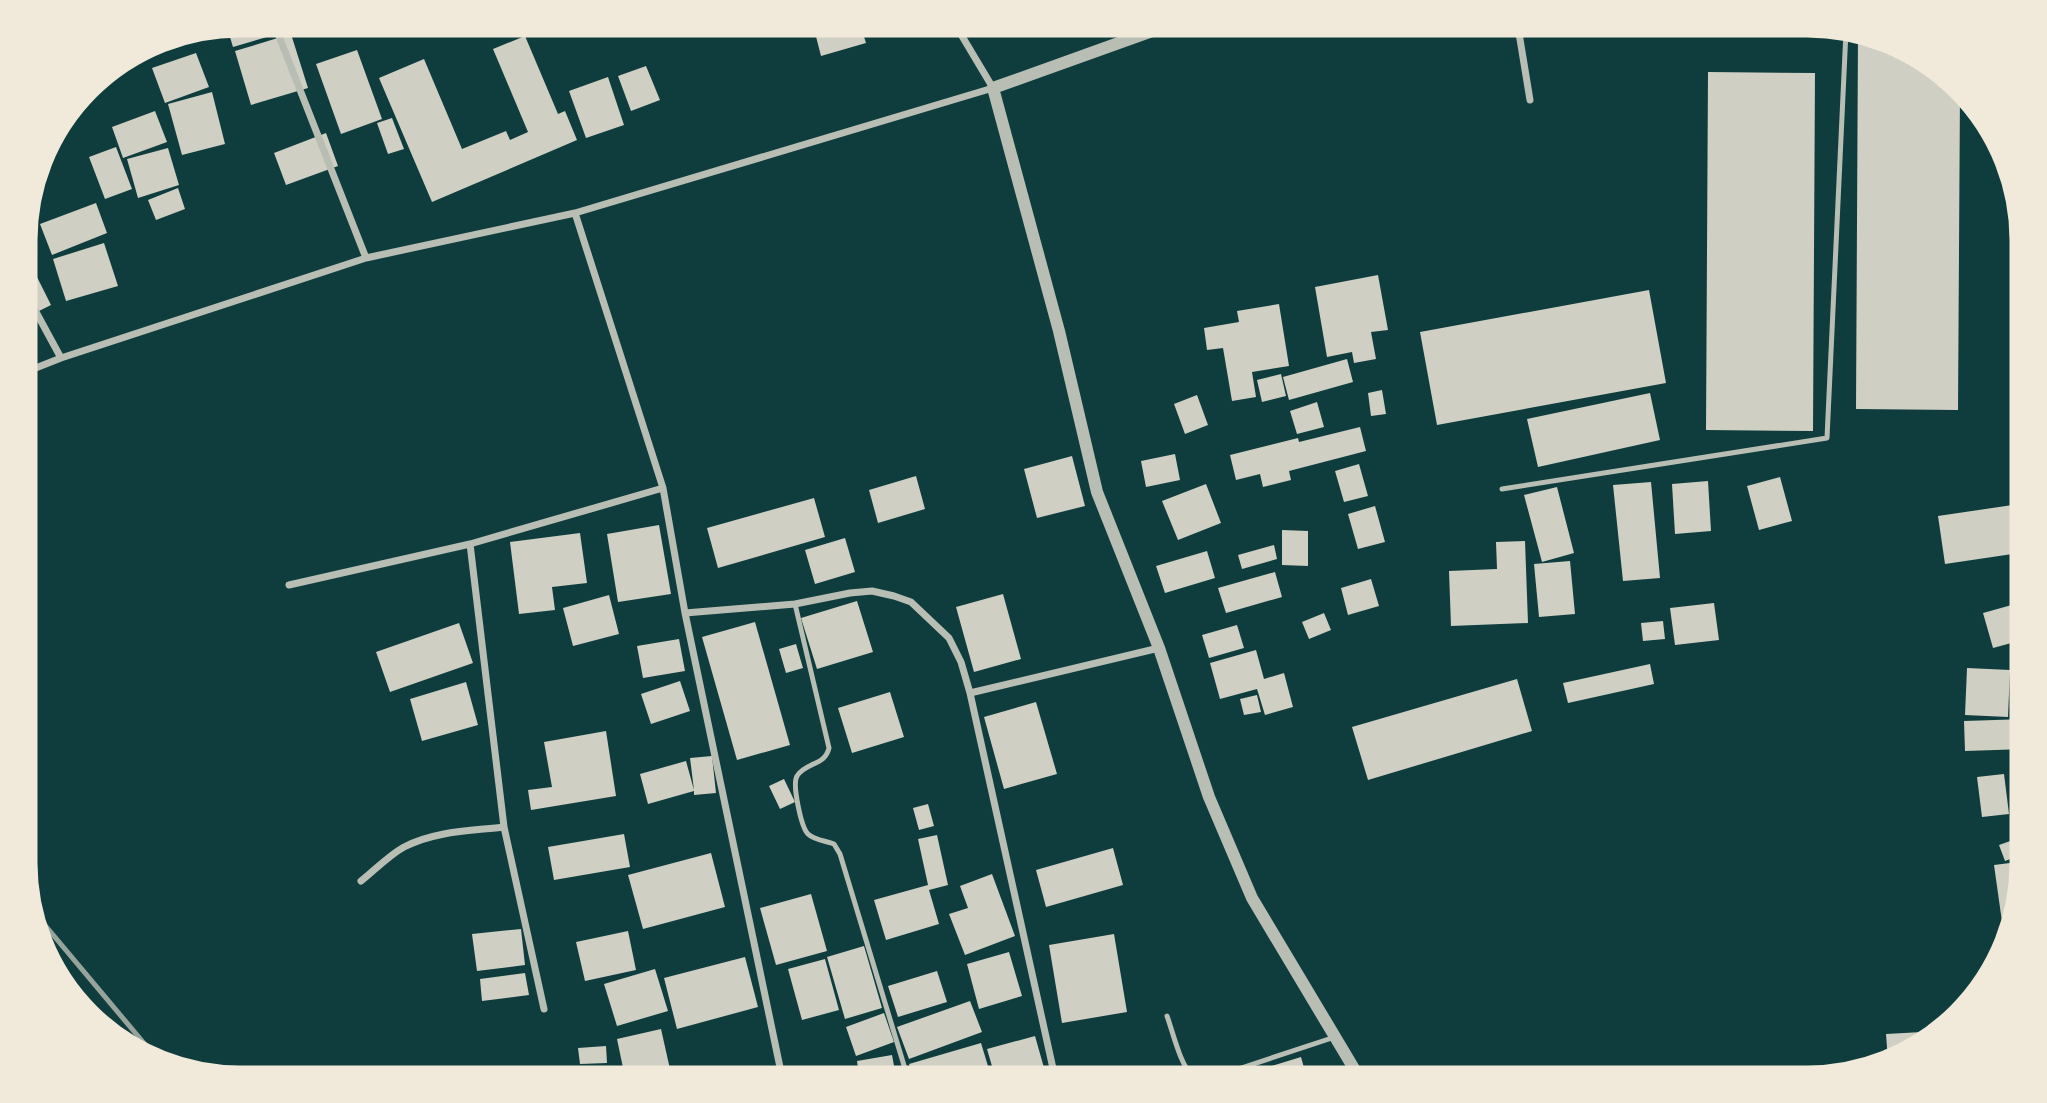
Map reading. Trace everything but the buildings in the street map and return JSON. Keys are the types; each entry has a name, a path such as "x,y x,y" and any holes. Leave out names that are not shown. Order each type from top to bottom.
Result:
{"street":[{"path":"277,33 366,258"},
{"path":"960,33 993,88 1059,331 1097,492 1159,648 1209,797 1252,898 1354,1069"},
{"path":"34,369 366,258 575,213 993,88 1147,33"},
{"path":"1519,33 1530,100"},
{"path":"575,213 663,488 685,613 781,1070"},
{"path":"34,308 61,358"},
{"path":"289,585 470,544 663,488"},
{"path":"470,544 504,827 544,1009"},
{"path":"685,613 795,604 872,591 911,602 949,638 961,662 970,693 1053,1069"},
{"path":"970,693 1159,648"},
{"path":"361,881 403,848 422,839 438,834 504,827"}],"lane":[{"path":"1502,489 1828,438 1846,37"},
{"path":"795,604 829,748 825,758 804,769 796,777 794,785 802,821 806,832 813,838 834,844 840,854 905,1070"},
{"path":"1167,1016 1187,1069"},
{"path":"1237,1069 1335,1037"}],"railway":[{"path":"42,922 147,1047"}]}
